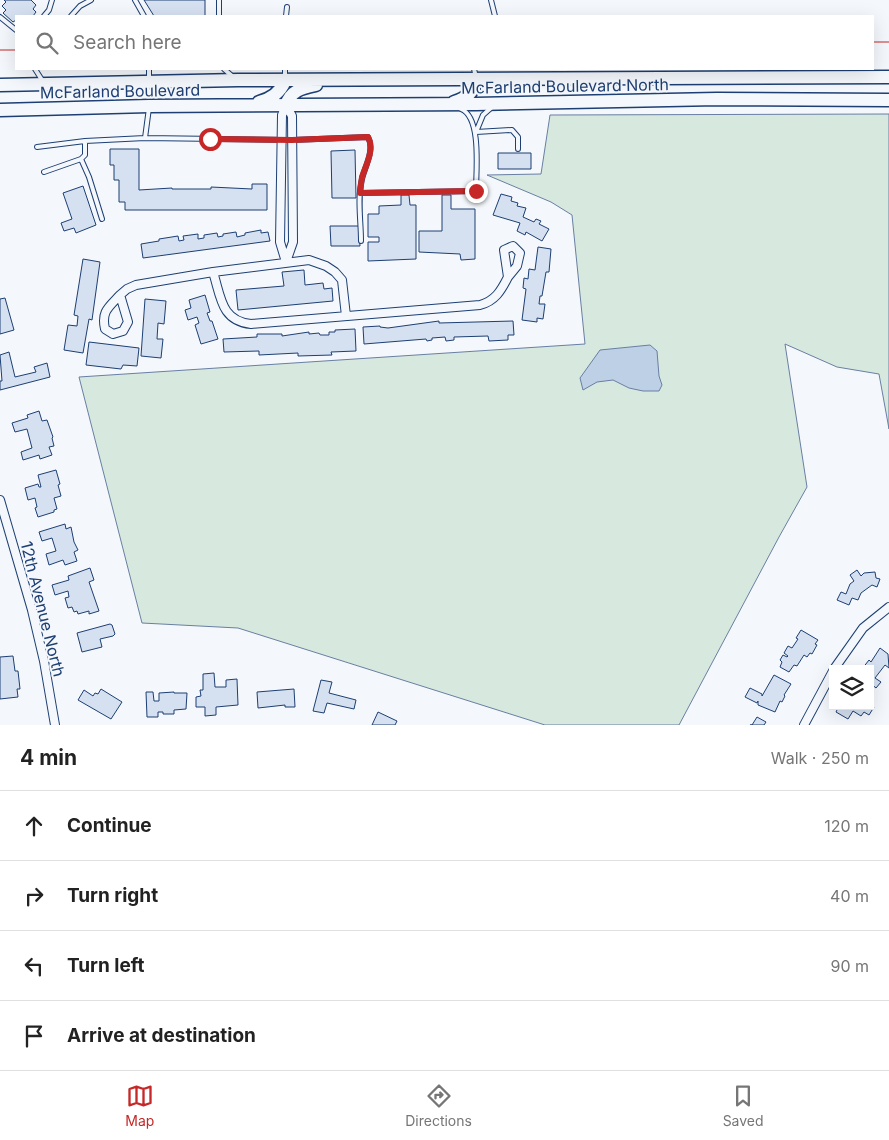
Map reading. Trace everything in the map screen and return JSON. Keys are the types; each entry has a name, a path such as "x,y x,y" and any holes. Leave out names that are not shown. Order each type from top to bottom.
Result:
{"highway":[{"name":"McFarland Boulevard North","path":"0,85 238,80 285,75 340,80 475,74 889,77"},
{"path":"446,104 468,96 475,87 475,74"},
{"path":"241,105 271,98 279,91 285,75"},
{"path":"286,105 291,95 299,89 340,80"},
{"name":"McFarland Boulevard North","path":"241,105 495,104 699,99 889,100"},
{"name":"McFarland Boulevard","path":"0,110 241,105"}],"street":[{"path":"286,105 282,115 280,242 286,262"},
{"path":"286,105 292,116 293,242 286,262"},
{"path":"120,295 128,322 123,331 114,334 105,329 103,320 106,310 120,295 127,289 136,285 213,272 308,260 326,266 342,280 346,316"},
{"path":"213,272 225,310 231,318 240,323 251,324 480,305 489,302 496,296 508,277"},
{"name":"12th Avenue North","path":"0,500 32,610 44,661 55,725"},
{"path":"837,665 863,628 889,607"},
{"path":"804,725 829,679"}],"lane":[{"path":"45,15 49,10 52,0"},
{"path":"76,0 80,6"},
{"path":"72,15 80,6 91,0"},
{"path":"135,0 143,15"},
{"path":"219,0 219,15"},
{"path":"491,0 495,15"},
{"path":"286,15 287,7"},
{"path":"0,17 15,29"},
{"path":"36,70 45,84"},
{"path":"149,70 149,82"},
{"path":"225,70 238,80"},
{"path":"360,193 476,191 476,132 465,110 446,104"},
{"path":"476,132 483,115 495,104"},
{"path":"145,138 149,106"},
{"path":"476,132 512,130 518,137 518,148"},
{"path":"37,147 85,140 145,138 292,140 368,137 370,149 360,193 361,241"},
{"path":"44,172 81,160 85,155 85,140"},
{"path":"81,160 89,177 102,219"}],"shaded area":[{"path":"889,114 889,429 879,374 837,367 785,344 807,487 679,725 545,725 238,628 142,623 79,377 585,344 572,215 551,202 487,175 541,174 550,115"}],"water":[{"path":"650,345 657,351 659,376 662,385 659,391 643,391 629,388 613,380 597,382 583,390 580,378 600,350"}],"building":[{"path":"4,0 31,0 36,5 33,9 36,12 34,15 15,15 15,21 13,22 3,13 6,10 2,6 6,2"},
{"path":"144,0 205,0 205,15 153,15"},
{"path":"110,149 139,149 139,190 172,188 211,189 211,187 252,189 252,184 267,184 267,210 125,210 125,202 119,202 119,180 114,180 114,165 110,165"},
{"path":"355,150 356,198 332,198 331,151"},
{"path":"498,153 531,153 531,169 498,169"},
{"path":"83,186 96,225 76,233 74,228 64,231 61,223 72,219 63,193"},
{"path":"501,194 512,197 511,201 518,203 517,206 526,208 523,217 534,222 536,219 541,221 539,224 549,229 542,241 526,232 525,235 517,231 520,223 493,215"},
{"path":"401,195 409,195 410,205 416,205 416,259 368,261 368,242 379,242 379,237 368,237 368,214 379,214 379,206 401,205"},
{"path":"442,195 451,195 451,209 475,209 475,259 461,260 460,254 419,252 419,231 442,231"},
{"path":"330,226 359,226 360,246 331,246"},
{"path":"261,230 261,233 268,232 270,241 143,258 141,244 159,241 159,239 178,236 179,241 184,240 183,236 198,234 198,239 204,238 204,235 217,233 218,237 223,236 223,234 236,232 237,237 245,235 245,233"},
{"path":"538,247 551,249 549,272 546,272 539,304 545,304 543,319 537,318 537,322 522,320 526,289 523,288 524,278 528,279 529,269 535,270"},
{"path":"83,259 100,262 92,320 89,319 83,353 64,350 68,325 77,326 78,316 74,315"},
{"path":"304,270 305,285 323,283 324,289 332,288 333,301 238,310 236,290 284,286 282,272"},
{"path":"205,295 210,312 207,313 218,339 201,344 195,325 199,323 197,317 188,320 185,310 191,308 189,300"},
{"path":"5,298 14,330 0,334 0,299"},
{"path":"145,299 166,301 164,324 158,323 157,339 163,339 161,358 141,356"},
{"path":"439,321 439,323 513,321 514,335 508,335 508,340 489,341 488,336 454,337 454,340 446,341 445,337 432,338 432,340 427,341 426,339 364,344 363,327 380,326 388,328"},
{"path":"355,329 356,351 331,352 332,355 298,356 298,353 259,355 259,351 224,352 223,339 257,337 257,334 282,334 282,336 309,332 309,334 329,335 329,332 335,332 335,330"},
{"path":"89,342 139,348 137,366 123,365 121,369 86,365"},
{"path":"9,352 15,377 36,372 34,367 47,363 50,377 0,390 0,381 2,381 0,355"},
{"path":"39,411 42,421 47,420 53,437 54,446 49,447 52,455 40,459 39,455 23,460 21,452 32,448 27,429 15,432 12,423 28,418 27,415"},
{"path":"56,470 61,496 54,498 57,509 54,512 38,517 35,508 37,507 35,498 28,500 25,488 38,484 41,487 38,475"},
{"path":"65,524 66,529 71,527 78,550 74,552 77,561 65,565 63,560 49,565 46,554 56,551 52,538 42,541 39,532"},
{"path":"90,568 94,580 89,582 99,611 89,614 89,611 78,614 77,611 74,612 72,607 68,608 65,598 69,597 68,591 55,595 52,585 69,580 68,576"},
{"path":"857,570 861,576 864,573 875,572 876,578 880,579 877,587 872,585 861,593 858,600 852,598 849,605 837,600 841,592 846,594 850,584 854,581 850,575"},
{"path":"110,624 115,634 100,639 102,647 82,652 77,633"},
{"path":"801,630 818,640 815,644 817,645 812,654 810,653 807,657 804,655 797,666 794,665 789,672 780,667 782,662 780,660 783,655 788,656 784,653 788,646 792,648"},
{"path":"880,648 888,654 889,668 885,665 875,678 881,682 876,688 874,686 874,665 865,665 869,660 871,662"},
{"path":"13,656 15,671 18,671 20,689 17,689 18,697 0,699 0,657"},
{"path":"214,673 215,687 226,687 226,680 237,679 238,705 216,707 216,715 205,716 205,707 196,707 196,697 201,696 200,690 203,690 203,674"},
{"path":"774,675 791,684 775,712 758,705 758,701 757,703 745,697 750,688 762,694 762,696"},
{"path":"321,680 332,682 329,693 356,700 354,709 327,703 324,713 313,711"},
{"path":"101,689 122,702 111,719 78,700 84,690 93,696 95,693 98,694"},
{"path":"294,689 295,707 285,707 285,705 258,708 257,692"},
{"path":"146,692 153,692 154,701 159,701 159,693 187,693 186,709 174,710 174,714 158,712 158,717 147,717"},
{"path":"837,710 872,710 869,715 864,712 861,716 853,711 848,719 836,712"},
{"path":"378,712 397,721 395,725 372,725"},
{"path":"757,717 766,722 764,725 752,725"}],"power":[{"path":"874,42 889,42"},
{"path":"0,50 15,50"}],"route":[{"path":"210,139 292,140 368,137 370,149 360,193 476,191"}]}
